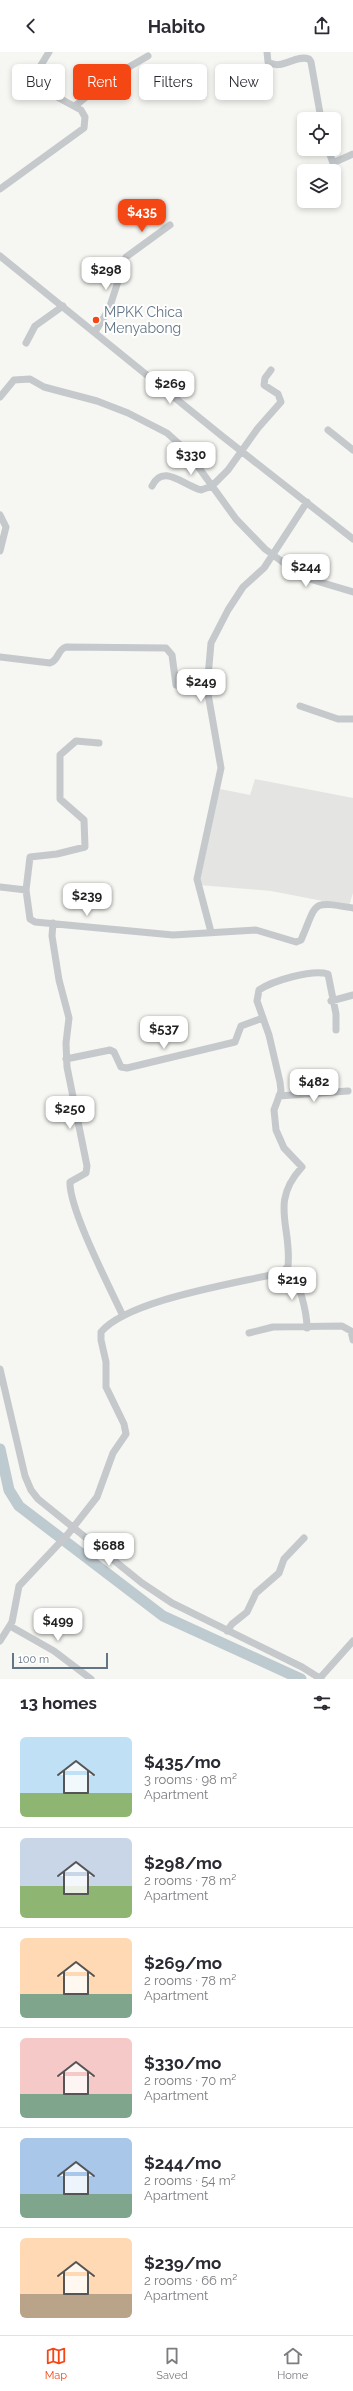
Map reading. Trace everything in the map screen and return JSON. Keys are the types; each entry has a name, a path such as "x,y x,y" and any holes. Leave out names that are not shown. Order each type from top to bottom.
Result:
{"street":[{"path":"0,189 84,128 84,113 75,106 35,85 35,75 49,52"},
{"path":"266,52 268,62 273,65 278,66 301,58 309,59 312,62 320,112"},
{"path":"75,106 108,79 148,56"},
{"path":"330,156 333,163 353,154"},
{"path":"96,332 109,310 126,257 170,225"},
{"path":"0,256 96,332 241,452 353,538"},
{"path":"26,343 35,326 63,306"},
{"path":"152,486 156,478 161,475 202,490 212,486 228,470 281,402 278,394 264,385 265,378 271,370"},
{"path":"0,397 14,380 24,378 44,387 88,398 128,413 158,427 178,441 243,528 272,556 308,579 353,592"},
{"path":"328,430 353,450"},
{"path":"211,932 197,879 221,768 208,688 211,643 217,630 243,587 262,572 308,502"},
{"path":"0,515 6,526 0,551"},
{"path":"0,657 50,663 56,660 60,651 66,647 166,648 172,655 176,685 208,688"},
{"path":"300,706 338,719 353,719"},
{"path":"100,743 76,741 63,751 59,760 60,799 84,820 85,847 58,854 30,857 26,890 30,919 35,922 173,935 256,930 296,942 301,940 314,910 319,905 326,903 353,908"},
{"path":"0,887 26,890"},
{"path":"53,923 52,936 59,980 69,1018 66,1059 87,1166 86,1172 70,1182 71,1193 92,1248 124,1316"},
{"path":"307,1328 304,1304 293,1275 287,1269 285,1194 292,1177 302,1167 284,1148 276,1130 274,1110 279,1096 280,1082 257,1001 259,990 272,983 288,979 322,972 328,974 330,979 332,1001 336,1014 336,1030"},
{"path":"332,1001 353,995"},
{"path":"66,1059 110,1050 114,1052 121,1066 127,1068 235,1042 241,1026 263,1018"},
{"path":"279,1096 348,1091"},
{"path":"0,1641 10,1626 19,1586 68,1534 97,1497 113,1453 126,1434 124,1424 106,1386 106,1362 100,1336 104,1328 124,1316 153,1304 233,1282 283,1272 287,1269"},
{"path":"249,1334 273,1327 345,1327 351,1331 353,1340"},
{"path":"0,1369 25,1476 31,1490 38,1499 142,1583 166,1599 227,1631 302,1667 320,1679 353,1640"},
{"path":"227,1631 238,1618 247,1612 256,1593 279,1573 284,1559 304,1538"},
{"path":"10,1626 54,1651 91,1679"}],"shaded area":[{"path":"255,779 353,798 353,893 349,906 271,891 199,885 220,789 250,795"}],"waterway":[{"path":"0,1449 9,1490 19,1506 163,1616 301,1679"}],"place":[{"name":"MPKK Chica Menyabong","path":"96,320"}]}
